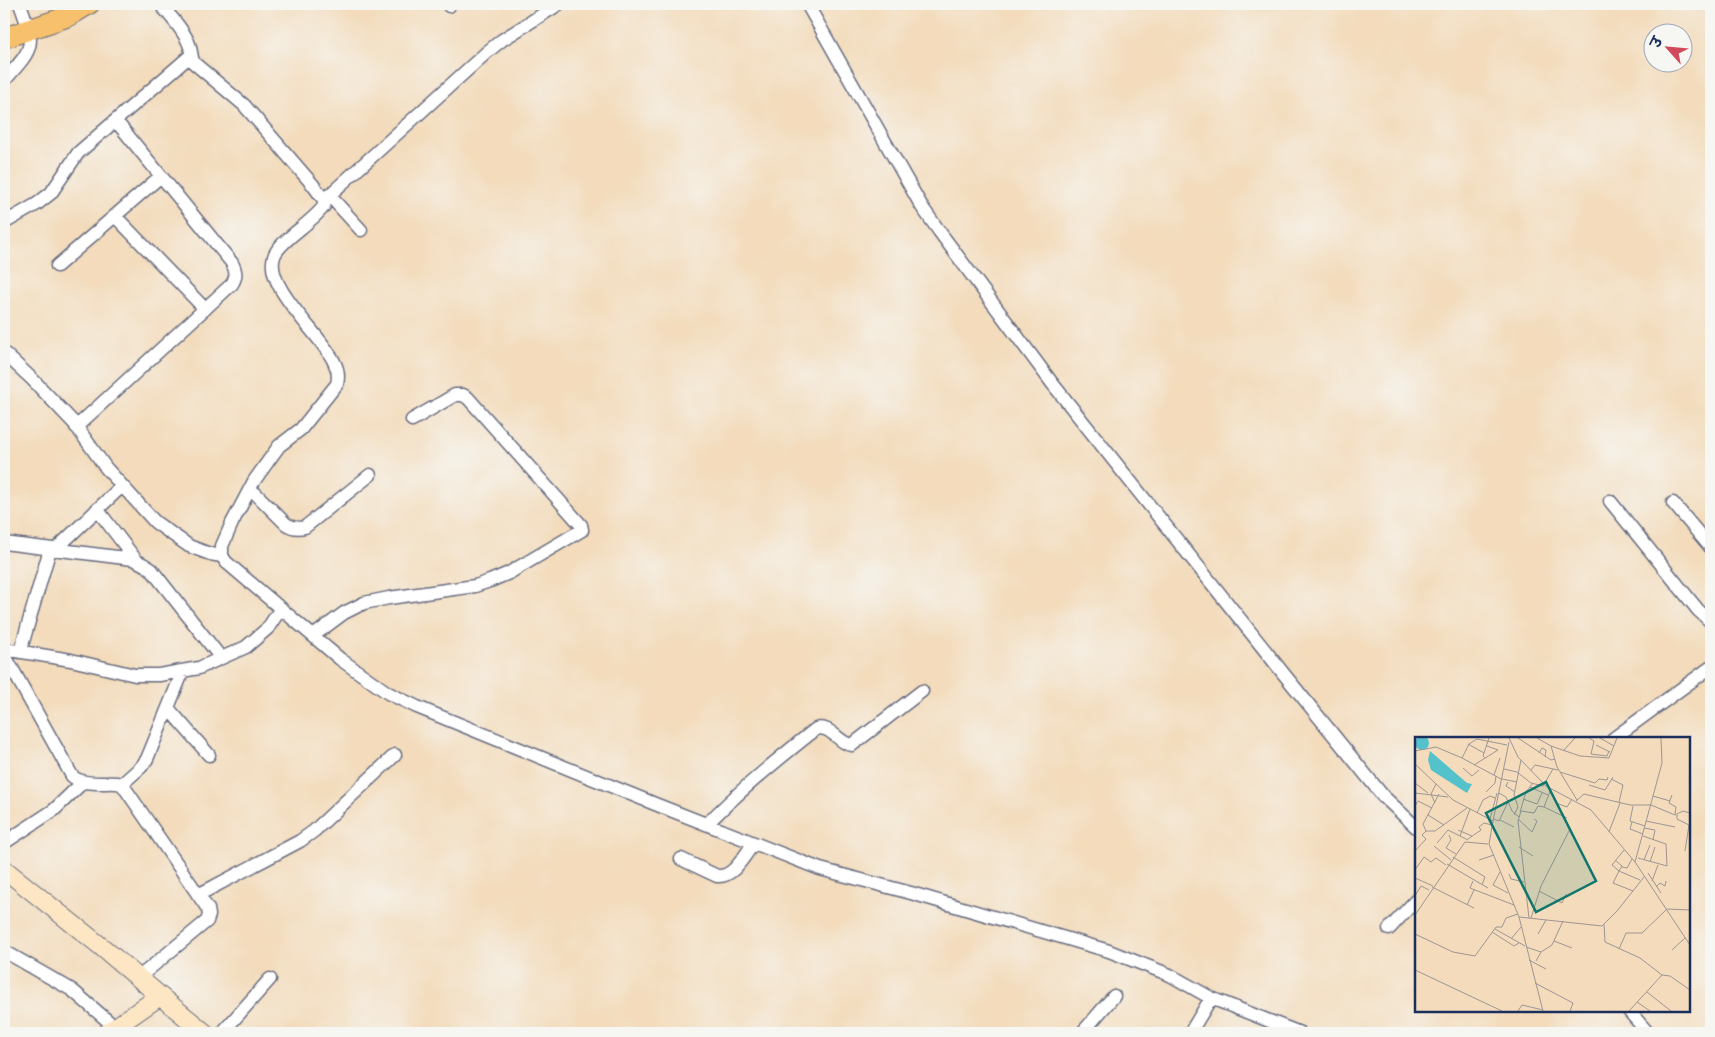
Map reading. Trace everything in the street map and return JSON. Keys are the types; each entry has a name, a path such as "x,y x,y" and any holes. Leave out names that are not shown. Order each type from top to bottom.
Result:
{"main road":[{"path":"4,38 69,16 89,4"},
{"path":"4,869 205,1033"},
{"path":"111,1030 160,996"}],"street":[{"path":"4,81 25,57 30,44 30,30 20,4"},
{"path":"160,4 184,33 190,46 190,56 194,63 232,94 313,185 362,230"},
{"path":"559,4 502,40 487,52 326,198 324,206 318,215 278,248 271,266 286,299 334,360 339,375 337,384 301,429 279,446 250,488 222,546 222,556 226,562 340,659 388,693 534,756 820,869 911,893 1109,951 1170,975 1211,998 1293,1032"},
{"path":"807,4 922,207 939,231 1052,383 1227,604 1383,796 1415,826"},
{"path":"4,223 37,204 51,193 78,154 190,56"},
{"path":"76,426 205,309 236,278 232,263 116,120"},
{"path":"57,266 161,176"},
{"path":"115,216 205,309"},
{"path":"4,353 32,379 76,426 106,468 156,522 189,546 210,554 222,556"},
{"path":"313,636 344,613 364,603 475,586 490,581 508,573 582,530 581,526 468,398 463,395 455,395 412,420"},
{"path":"250,488 286,524 298,528 305,527 370,475"},
{"path":"20,652 52,549 98,510 122,486"},
{"path":"1610,501 1698,610 1711,622"},
{"path":"1673,503 1711,548"},
{"path":"98,510 136,560 151,569 221,658"},
{"path":"4,543 136,560"},
{"path":"4,649 71,660 135,675 159,675 200,668 246,647 268,628 282,608"},
{"path":"4,654 72,776 76,780 83,782 122,784 208,909 207,921 138,978"},
{"path":"1615,737 1711,668"},
{"path":"122,784 147,759 184,671"},
{"path":"707,824 762,772 816,729 825,728 842,742 852,745 922,691"},
{"path":"168,708 209,755"},
{"path":"198,895 300,841 314,831 395,755"},
{"path":"4,843 54,810 83,782"},
{"path":"681,859 717,876 723,876 732,871 754,842"},
{"path":"1389,929 1415,901"},
{"path":"4,951 72,990 111,1030"},
{"path":"222,1033 270,979"},
{"path":"1082,1033 1114,996"},
{"path":"1190,1033 1211,998"},
{"path":"1630,1012 1648,1033"}]}
